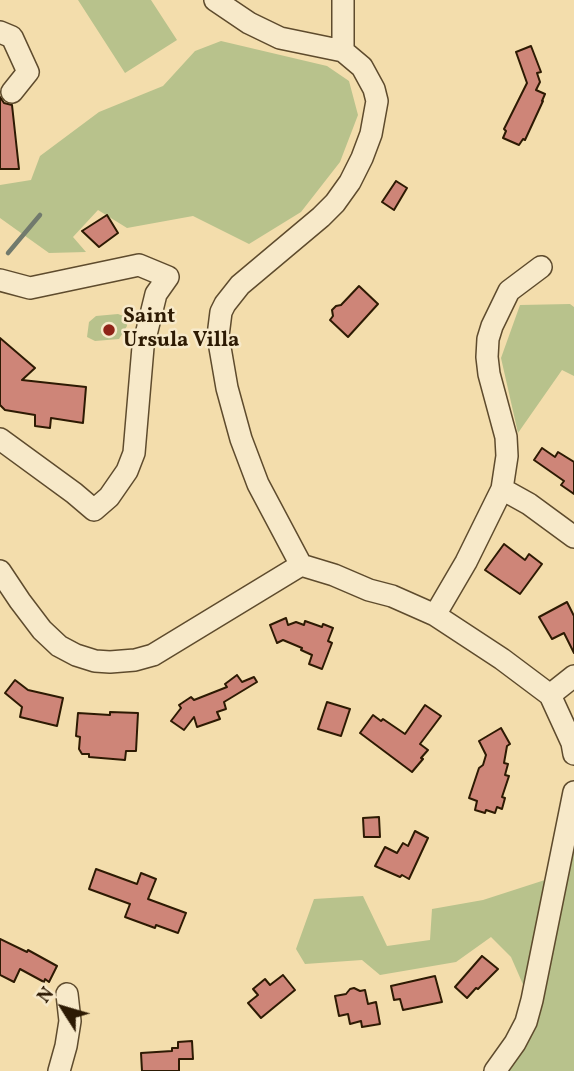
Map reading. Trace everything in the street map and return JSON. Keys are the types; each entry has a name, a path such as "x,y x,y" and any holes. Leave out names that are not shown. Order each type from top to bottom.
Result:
{"street":[{"path":"215,0 249,23 279,38 343,51 362,66 377,101 371,134 350,181 328,210 240,285 221,312 218,336 227,388 241,439 258,485 302,565 392,596 435,615 502,659 550,695 572,743 574,754"},
{"path":"343,0 343,51"},
{"path":"0,32 12,37 28,72 12,92"},
{"path":"0,280 30,288 139,265 168,277 156,294 143,347 134,453 122,480 109,496 94,510 0,439"},
{"path":"435,615 466,562 502,489 507,456 506,437 489,374 488,340 492,326 509,291 541,267"},
{"path":"502,489 529,504 574,537"},
{"path":"0,571 44,633 59,646 95,661 110,662 153,655 302,565"},
{"path":"550,695 574,676"},
{"path":"495,1071 526,1022 574,792"},
{"path":"59,1071 70,1021 67,994"}],"green space":[{"path":"78,0 151,0 177,40 125,73"},
{"path":"221,41 327,66 349,81 358,115 340,162 301,212 249,244 193,216 127,228 98,210 73,237 86,252 49,253 0,218 0,185 31,180 40,156 99,112 163,86 195,51"},
{"path":"570,304 574,307 574,376 562,370 518,433 501,358 520,305"},
{"path":"118,314 126,317 127,326 119,339 95,341 87,337 89,322 96,316"},
{"path":"574,792 574,1071 495,1071 515,1043"},
{"path":"548,879 525,989 511,957 491,937 456,962 380,975 362,960 305,964 296,949 314,899 363,896 387,946 430,940 432,909 483,900"}],"building":[{"path":"531,46 541,72 537,73 540,82 536,90 545,94 525,140 519,145 503,138 506,131 504,129 527,83 516,52"},
{"path":"0,97 4,103 12,105 19,169 0,169"},
{"path":"396,181 407,188 394,210 382,202"},
{"path":"107,215 118,233 99,247 82,231"},
{"path":"359,286 378,304 348,337 330,320 333,316 332,310 341,305"},
{"path":"0,338 35,368 22,380 86,387 83,423 51,418 50,428 35,426 35,415 5,410 0,405"},
{"path":"542,448 555,457 558,452 574,462 574,494 561,485 564,481 534,460"},
{"path":"504,544 525,560 529,554 542,564 520,594 485,570"},
{"path":"567,602 574,616 574,653 564,633 552,639 539,617"},
{"path":"286,618 288,625 296,622 304,625 305,621 333,628 328,641 332,643 322,669 309,664 312,655 301,650 302,648 283,640 277,643 270,625"},
{"path":"237,675 242,682 254,677 257,682 224,702 226,709 217,712 220,719 197,727 194,717 184,730 171,721 181,708 179,705 191,697 194,700 227,687 225,684"},
{"path":"15,680 28,690 63,698 57,726 20,717 22,707 5,693"},
{"path":"327,702 350,709 341,736 318,729"},
{"path":"425,705 441,716 420,744 428,750 412,772 360,733 373,715 405,734"},
{"path":"110,712 138,713 136,751 126,751 125,760 82,754 79,749 80,737 76,736 78,713 110,715"},
{"path":"501,728 510,744 507,746 504,763 508,764 505,775 509,776 502,797 505,798 502,809 497,807 495,813 486,810 485,813 475,810 477,801 469,798 486,755 479,741"},
{"path":"379,817 380,837 364,837 363,818"},
{"path":"415,831 428,838 409,879 375,866 385,847 397,853 403,843 408,846"},
{"path":"96,869 137,884 141,873 156,879 148,899 186,913 178,933 125,917 130,904 89,889"},
{"path":"0,939 57,966 49,982 20,969 14,982 0,975"},
{"path":"482,956 498,969 467,998 455,987"},
{"path":"283,975 295,990 261,1018 248,1003 258,995 253,989 265,979 270,985"},
{"path":"435,976 442,1002 403,1010 400,999 394,1000 391,986"},
{"path":"354,988 365,990 368,1004 376,1002 380,1024 362,1027 361,1021 350,1024 348,1014 339,1016 335,996 346,994"},
{"path":"192,1041 193,1059 179,1059 179,1071 142,1071 141,1053 172,1051 172,1048 178,1048 178,1042"}],"waterway":[{"path":"8,253 40,215"}],"place":[{"name":"Saint Ursula Villa","path":"109,330"}]}
